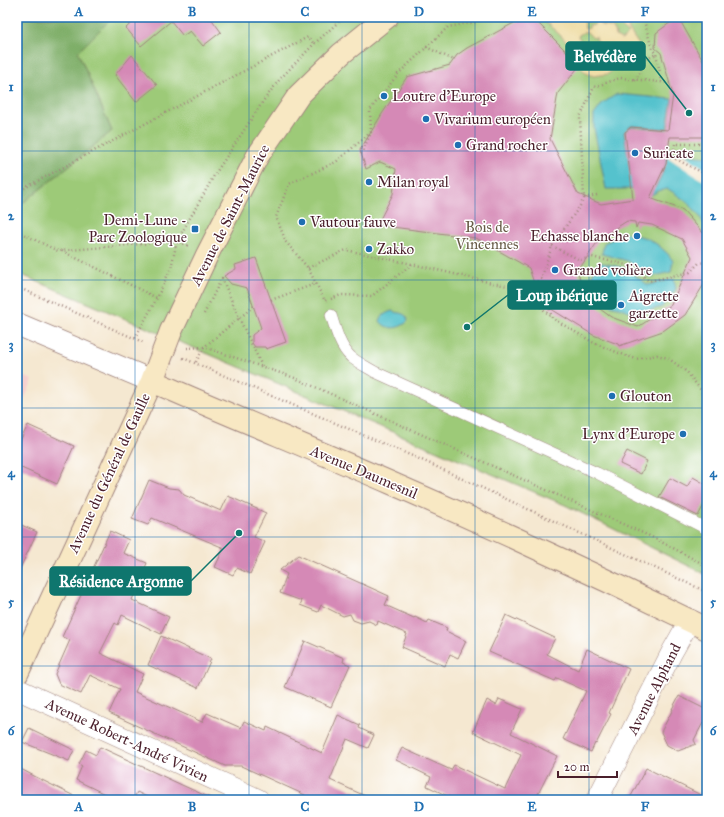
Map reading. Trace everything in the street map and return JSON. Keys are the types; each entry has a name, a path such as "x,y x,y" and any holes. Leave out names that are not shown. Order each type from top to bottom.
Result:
{"main road":[{"name":"Avenue de Saint-Maurice","path":"152,381 167,340 207,255 257,157 299,95 341,54 387,17"},
{"name":"Avenue Daumesnil","path":"152,381 540,549 698,625"},
{"name":"Avenue du Général de Gaulle","path":"17,674 152,381"}],"street":[{"name":"Avenue Daumesnil","path":"17,324 152,381"},
{"name":"Avenue Alphand","path":"597,800 672,652 698,625"},
{"name":"Avenue Robert-André Vivien","path":"17,689 259,800"}],"lane":[{"path":"331,315 340,342 351,357 375,372 597,473 707,529"}],"path":[{"path":"361,154 371,132 370,110 398,74 448,27 476,22 484,17"},
{"path":"643,17 652,49 656,54 662,82"},
{"path":"17,192 308,37 314,44"},
{"path":"426,47 454,60"},
{"path":"635,80 647,58 656,54"},
{"path":"552,318 541,279 552,246 584,198 580,117 594,87 620,78 670,83"},
{"path":"371,132 336,162 289,184 276,217 286,242 308,268 325,301 341,295 372,296 412,264"},
{"path":"707,144 675,144 673,155 676,159 707,175"},
{"path":"584,198 597,195"},
{"path":"17,231 58,251 177,241 183,242 207,255"},
{"path":"552,246 580,260 592,256 627,266 649,281 690,272 699,263 707,262"},
{"path":"308,268 346,250 523,289 552,318 594,344 636,359 657,355 668,358 687,372 707,398"},
{"path":"62,251 157,298 135,338"},
{"path":"201,320 222,278 262,366"},
{"path":"523,289 541,279"},
{"path":"271,300 315,284"},
{"path":"17,287 144,343"},
{"path":"196,362 204,346 254,306"},
{"path":"190,341 187,348 204,346 295,378 654,538 707,566"},
{"path":"183,357 424,460 707,592"}],"shaded area":[{"path":"17,374 33,380 17,415"}],"green space":[{"name":"Bois de Vincennes","path":"17,17 707,17 707,575 565,505 17,273"},
{"path":"17,17 113,17 78,52 112,131 17,208"}],"sand":[{"path":"542,17 585,17 585,29 597,22 604,27 604,24 613,28 616,34 615,36 623,39 629,33 619,22 617,17 626,17 629,30 641,48 642,55 633,67 621,71 614,69 608,74 594,76 587,74 579,66 584,61 560,35 543,20","holes":["584,32 587,32 593,38 596,37 600,44 597,49 598,52 594,54 584,49 585,45 581,45 582,43 578,36"]},
{"path":"585,17 588,20 591,19 589,22 586,21"}],"water":[{"path":"617,94 672,99 667,129 631,126 624,132 633,189 606,189 594,128 594,115 603,103"},
{"path":"677,154 707,157 707,224 703,223 697,212 688,203 668,189 658,191 650,196 663,173 667,157"},
{"path":"627,233 647,238 658,245 673,261 671,272 650,277 628,261 602,254 604,243"},
{"path":"598,262 625,268 648,285 674,279 676,289 662,307 637,314 601,303 592,275"},
{"path":"392,311 406,316 408,321 401,326 394,328 386,326 380,321 384,314"}],"pier":[{"path":"677,154 685,155 707,170 707,182 667,157"}],"building":[{"path":"138,17 210,17 221,32 203,46 190,31 183,36 171,21 141,46 126,28"},
{"name":"Grand rocher","path":"525,17 532,17 580,65 558,93 550,139 578,194 601,204 633,199 625,132 631,127 668,130 673,95 661,53 655,48 656,33 678,17 707,68 707,137 670,137 666,164 650,198 683,210 703,233 707,224 707,283 706,281 685,315 663,331 619,346 618,344 593,335 540,302 529,268 476,238 377,225 393,194 396,169 380,162 366,169 360,150 407,77 450,65 457,55 467,48","holes":["627,221 635,222 636,228 638,223 652,225 682,239 692,257 671,305 638,327 611,317 600,309 580,281 578,271 600,238"]},
{"path":"132,55 157,85 136,102 115,75"},
{"path":"256,258 286,342 266,349 265,347 255,347 252,343 252,335 261,328 247,288 231,284 224,276 236,269 235,265"},
{"path":"28,425 74,446 57,484 17,466 17,447"},
{"path":"627,451 647,461 641,474 620,464"},
{"path":"693,477 707,485 707,499 698,516 659,497 670,478 687,487"},
{"path":"149,480 169,488 179,489 184,495 221,511 228,496 266,513 254,537 265,542 250,574 237,568 233,575 215,567 224,548 152,518 148,525 132,519"},
{"path":"17,523 37,532 17,575"},
{"path":"110,531 129,540 123,553 147,563 132,600 169,617 161,634 122,615 118,625 115,623 100,653 143,674 135,692 202,722 207,713 241,728 244,721 266,731 267,727 322,753 338,715 360,725 359,728 374,735 368,748 347,739 330,780 374,800 302,800 305,795 241,766 225,766 109,713 120,689 90,675 81,694 59,684 55,674 70,640 62,637"},
{"path":"298,555 389,596 385,605 427,623 429,620 447,628 446,631 466,641 458,658 450,654 445,666 402,647 407,634 378,621 377,625 369,621 361,623 353,620 350,614 343,616 321,605 318,612 300,605 302,601 280,593 287,574 280,570"},
{"path":"506,615 555,638 547,654 578,670 587,649 629,669 609,713 611,714 591,752 563,739 586,691 557,678 555,681 489,652"},
{"path":"161,636 211,659 198,688 148,665"},
{"path":"305,641 344,658 343,662 350,665 331,707 285,687"},
{"path":"679,696 707,710 707,715 694,740 696,744 678,751 667,745 661,732"},
{"path":"499,699 522,709 511,733 557,756 535,800 456,800 427,786 431,777 396,760 402,748 451,770 454,765 505,789 521,755 473,732 487,700 496,705"},
{"path":"29,728 74,750 69,761 22,742"},
{"path":"100,747 215,800 153,800 137,792 133,800 117,800 76,780 82,766 79,764 86,750 96,755"},
{"path":"17,767 36,777 82,800 17,800"},
{"path":"646,768 707,798 707,800 629,800"}],"place":[{"name":"Loutre d'Europe","path":"384,96"},
{"name":"Belvédère","path":"689,113"},
{"name":"Vivarium européen","path":"426,119"},
{"name":"Grand rocher","path":"458,145"},
{"name":"Suricate","path":"635,153"},
{"name":"Milan royal","path":"369,182"},
{"name":"Vautour fauve","path":"302,222"},
{"name":"Demi-Lune - Parc Zoologique","path":"195,229"},
{"name":"Echasse blanche","path":"637,236"},
{"name":"Zakko","path":"369,249"},
{"name":"Grande volière","path":"555,270"},
{"name":"Aigrette garzette","path":"621,305"},
{"name":"Loup ibérique","path":"467,327"},
{"name":"Glouton","path":"612,396"},
{"name":"Lynx d'Europe","path":"683,434"},
{"name":"Résidence Argonne","path":"239,533"}]}
